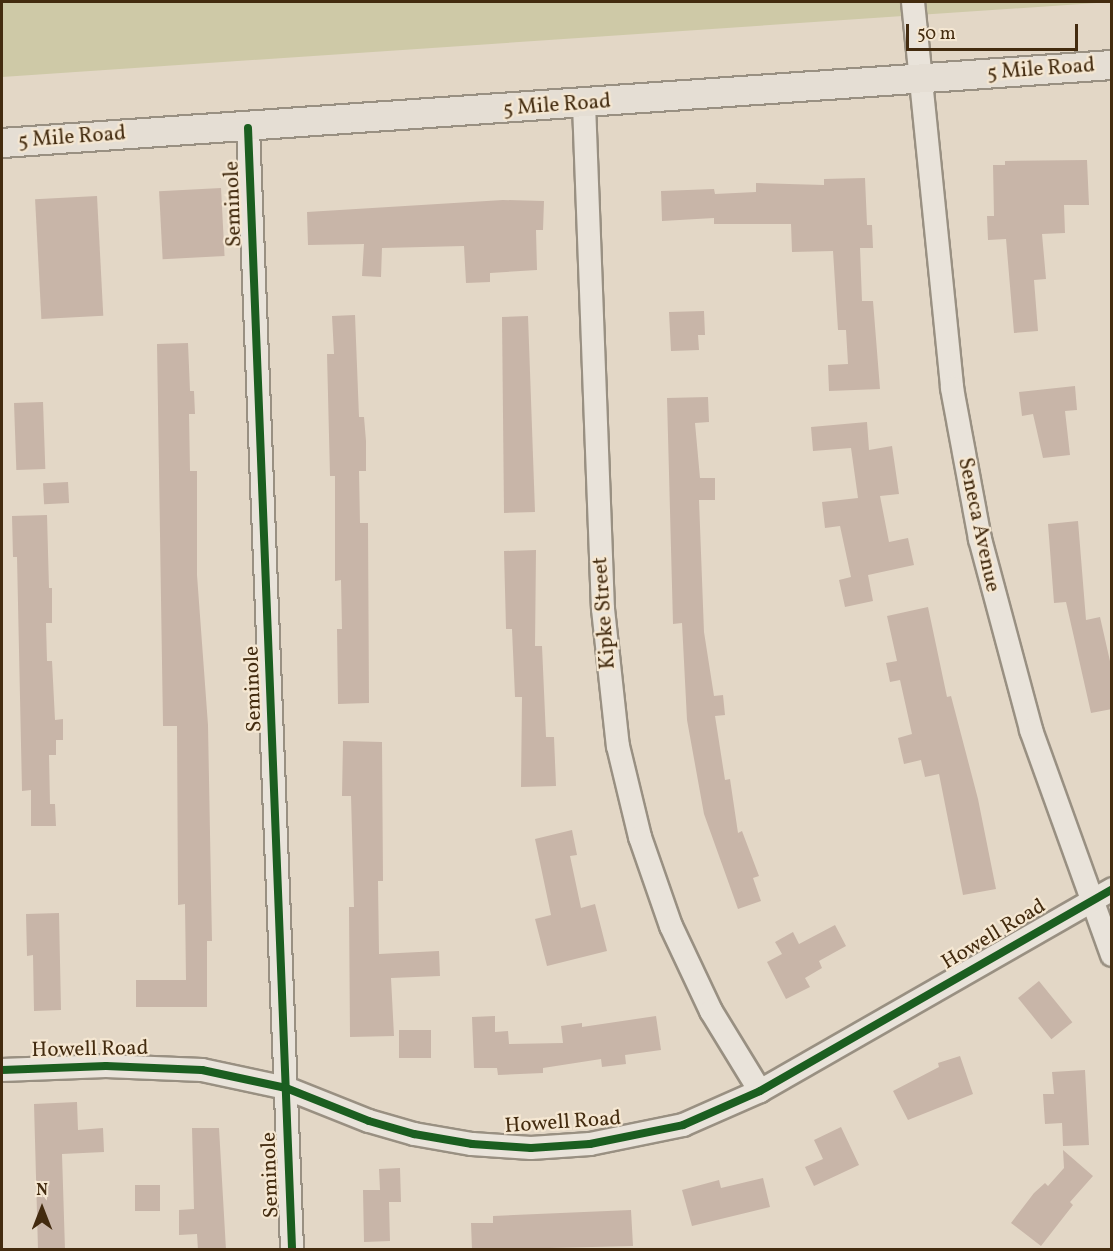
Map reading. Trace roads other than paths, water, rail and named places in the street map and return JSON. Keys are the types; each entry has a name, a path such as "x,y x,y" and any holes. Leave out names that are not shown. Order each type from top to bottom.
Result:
{"main road":[{"name":"5 Mile Road","path":"2,143 248,128 1112,65"}],"street":[{"name":"Seneca Avenue","path":"914,2 924,78 952,388 980,539 1031,730 1112,955"},
{"name":"Kipke Street","path":"584,104 603,609 618,746 640,837 671,926 711,1011 760,1091"},
{"name":"Seminole","path":"248,128 292,1250"},
{"name":"Howell Road","path":"2,1070 161,1067 243,1076 286,1088 414,1134 472,1144 531,1148 590,1144 648,1134 716,1113 760,1091 1112,889"}]}
